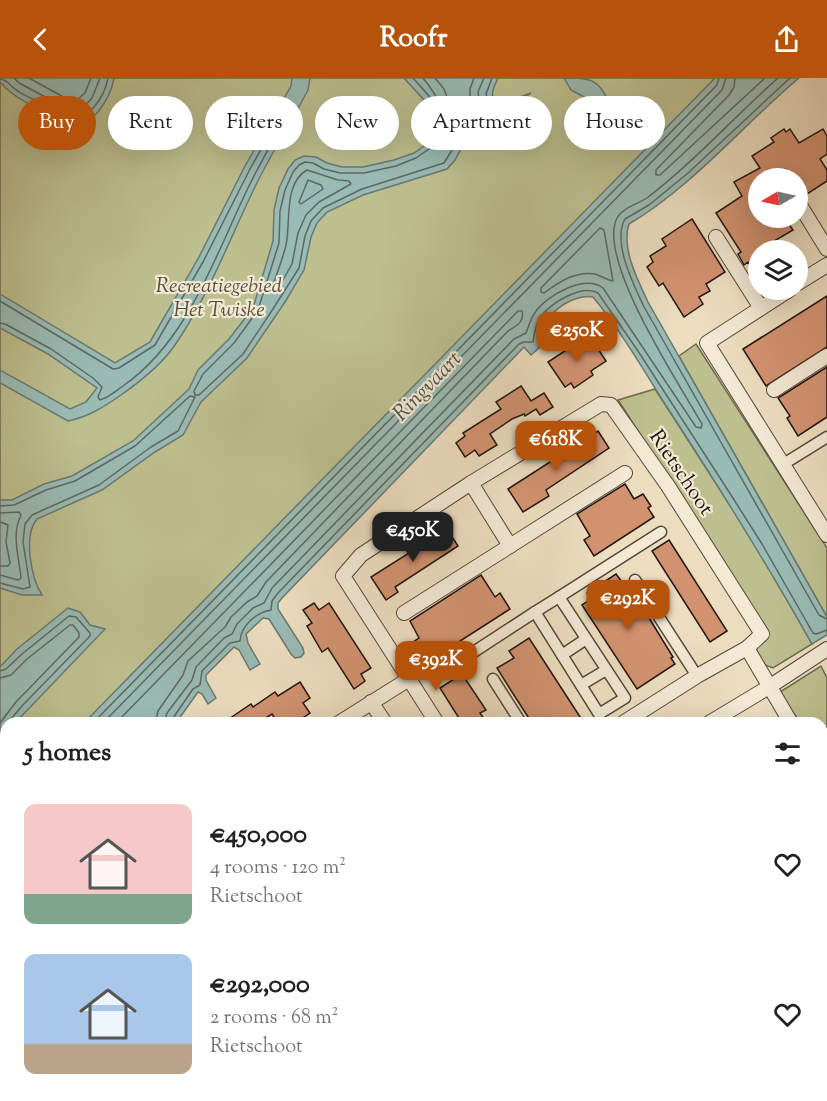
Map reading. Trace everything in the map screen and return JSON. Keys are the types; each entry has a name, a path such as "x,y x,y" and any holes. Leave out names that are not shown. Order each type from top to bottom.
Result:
{"street":[{"path":"808,218 827,249"},
{"path":"716,237 761,308"},
{"path":"808,277 827,265"},
{"path":"773,300 707,343 827,535"},
{"path":"774,390 827,356"},
{"name":"Rietschoot","path":"433,717 343,576 361,555 471,483 601,404 611,405 668,486 762,634 747,648"},
{"path":"783,465 827,437"},
{"path":"404,613 625,473"},
{"path":"471,483 510,546"},
{"path":"443,672 661,532"},
{"path":"635,580 697,676"},
{"path":"535,612 599,714 606,710 625,698 559,597"},
{"path":"562,655 586,639"},
{"path":"632,717 697,676 747,648 787,717"},
{"path":"719,717 827,649"},
{"path":"581,685 606,669"},
{"path":"348,717 409,679"},
{"path":"493,679 517,717"},
{"path":"371,702 381,717"}],"green space":[{"name":"Recreatiegebied Het Twiske","path":"0,78 733,78 665,148 665,96 564,96 564,150 663,150 111,717 0,717"},
{"path":"696,344 827,548 827,617 679,356"},
{"path":"655,389 757,547 812,644 773,668 765,665 756,650 758,642 768,632 618,400"},
{"path":"821,666 827,678 827,717 796,717 780,692"}],"water":[{"path":"0,78 114,78 104,104 96,114 96,96 18,97 0,82"},
{"path":"292,78 310,78 308,90 303,99 303,96 285,96 291,86"},
{"path":"404,78 498,78 493,96 420,96"},
{"path":"564,78 592,81 606,96 582,96 571,90"},
{"name":"Ringvaart","path":"715,78 799,78 696,174 629,224 627,244 635,274 648,302 827,617 827,635 812,644 742,526 623,338 593,297 583,297 564,304 548,319 540,337 540,347 531,355 524,347 278,603 278,609 303,648 304,653 301,657 295,658 291,654 269,619 263,618 246,634 248,643 260,664 250,670 239,650 234,647 206,675 206,680 216,698 208,704 198,692 180,717 90,717 645,150 665,150 665,129"},
{"path":"254,150 275,150 259,178 199,306 177,342 158,365 108,404 68,421 0,383 0,370 70,409 86,402 97,388 48,354 0,328 0,294 115,363 150,342 198,259"},
{"path":"418,150 460,150 447,169 363,195 327,212 317,223 311,237 304,270 285,302 247,358 201,402 183,435 102,490 37,519 30,535 30,557 42,595 22,595 0,588 0,500 12,500 44,484 72,476 133,441 189,389 198,370 229,339 253,308 273,241 274,210 279,188 295,160 304,156 316,157 342,167 363,167"},
{"path":"68,608 80,612 90,625 105,629 21,717 0,717 0,667 17,649"}],"building":[{"path":"784,129 786,132 790,129 799,143 823,129 827,136 827,154 820,159 827,170 827,181 808,193 808,168 760,168 752,156 774,142 771,138"},
{"path":"748,174 748,228 792,228 793,230 776,240 748,240 748,262 744,265 738,254 741,252 716,213 742,196 734,182"},
{"path":"692,219 725,272 706,284 710,291 699,297 703,304 684,317 663,283 659,286 647,267 653,262 650,256 666,246 662,239"},
{"path":"827,296 827,347 766,386 743,349"},
{"path":"589,335 606,361 591,371 593,375 574,388 571,383 565,387 548,362"},
{"path":"827,367 827,417 798,436 787,418 790,416 778,398"},
{"path":"521,386 531,401 544,393 553,407 540,415 536,409 525,416 524,414 512,419 490,434 497,445 479,456 475,450 465,457 456,443 465,436 463,433 501,409 496,402"},
{"path":"598,431 609,448 546,490 549,496 523,512 508,489"},
{"path":"625,484 634,499 643,494 651,506 648,508 654,517 594,556 584,540 590,536 577,514"},
{"path":"447,529 458,546 395,587 398,592 386,600 371,577"},
{"path":"669,540 727,631 710,642 652,551"},
{"path":"616,574 646,613 675,664 637,689 582,605 591,599 587,593"},
{"path":"481,575 495,597 500,593 510,609 426,663 422,656 416,660 407,646 419,638 410,621"},
{"path":"314,603 319,610 329,603 371,668 361,674 365,681 354,689 328,648 322,652 307,626 312,623 303,610"},
{"path":"529,638 580,717 528,717 497,668 514,658 509,651"},
{"path":"462,674 486,710 480,713 483,717 458,717 440,688"},
{"path":"300,682 310,698 303,703 310,713 304,717 274,717 272,714 267,717 232,717 251,704 253,707 275,692 278,696"}]}
